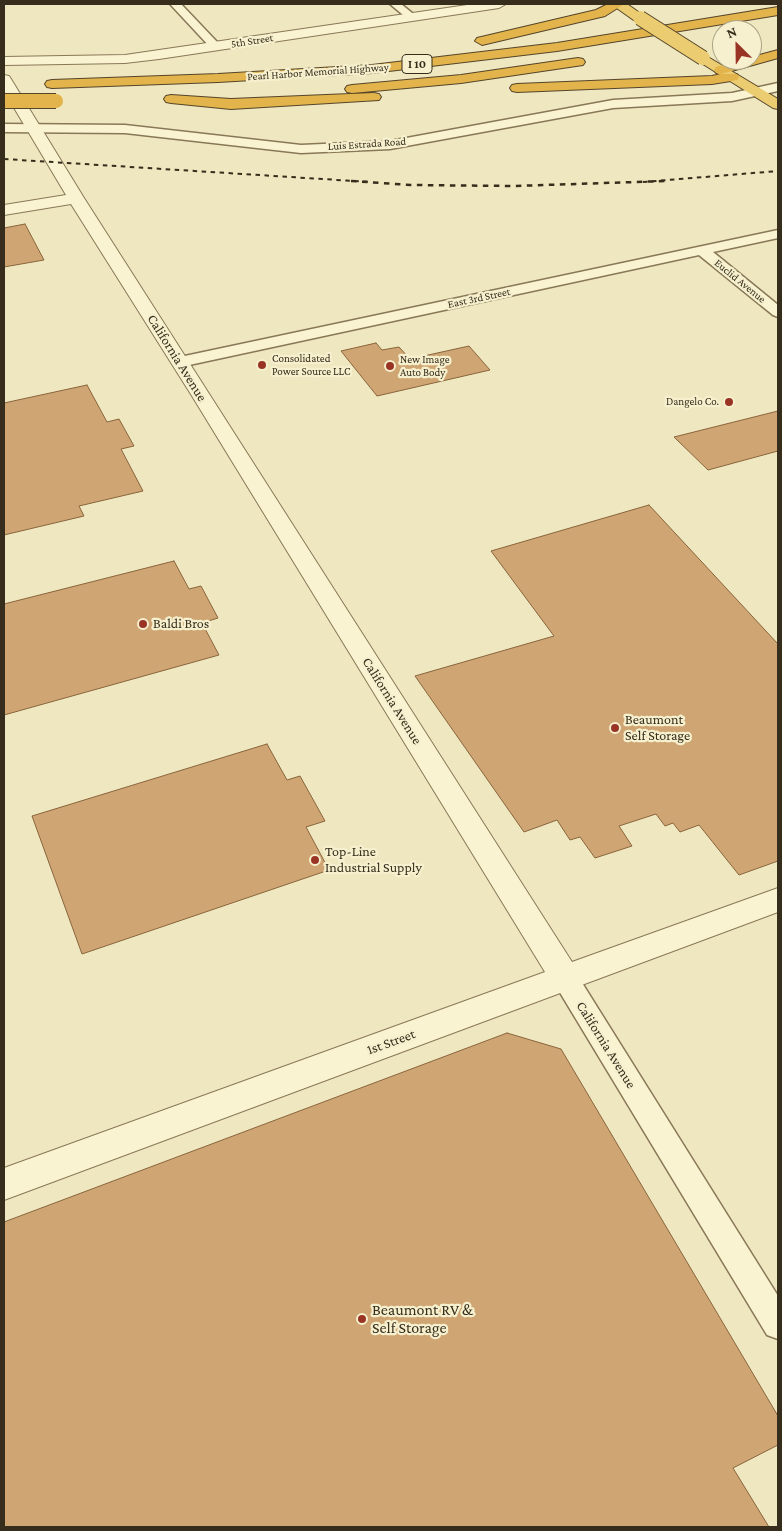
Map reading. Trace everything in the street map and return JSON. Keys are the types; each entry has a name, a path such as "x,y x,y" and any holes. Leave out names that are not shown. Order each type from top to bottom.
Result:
{"highway":[{"path":"74,84 284,69 397,57 452,47 600,13 618,4 778,105"},
{"name":"Pearl Harbor Memorial Highway","path":"4,84 74,84 281,75 417,64 557,47 778,11"},
{"path":"658,49 704,41"},
{"path":"171,99 231,104 366,98 497,89 712,80 778,54"},
{"name":"Pearl Harbor Memorial Highway","path":"152,99 404,86 594,60"},
{"path":"4,101 61,101"}],"street":[{"path":"175,4 215,46"},
{"path":"395,4 412,17"},
{"name":"5th Street","path":"4,61 124,59 499,4"},
{"name":"California Avenue","path":"4,79 76,198 565,978 778,1324"},
{"name":"Luis Estrada Road","path":"4,128 125,129 301,148 390,145 613,104 732,97 778,87"},
{"path":"4,210 76,198"},
{"name":"East 3rd Street","path":"180,362 778,234"},
{"name":"Euclid Avenue","path":"701,250 778,312"},
{"name":"1st Street","path":"4,1184 778,900"}],"building":[{"path":"25,224 44,260 4,267 4,228"},
{"path":"376,343 382,350 399,347 410,359 469,346 490,370 377,396 341,351"},
{"path":"87,385 107,422 119,419 134,446 121,449 143,491 79,506 84,516 4,535 4,403"},
{"path":"778,411 778,451 708,470 674,437"},
{"name":"Beaumont Self Storage","path":"649,505 778,644 778,861 739,875 699,825 680,832 673,823 665,826 656,814 619,826 632,846 595,858 580,837 570,840 557,820 524,832 415,676 554,636 491,551"},
{"path":"174,561 189,589 201,586 218,618 202,623 219,655 4,715 4,604"},
{"path":"267,744 287,780 300,776 325,821 306,827 329,870 82,954 32,816"},
{"name":"Beaumont RV & Self Storage","path":"507,1033 561,1049 778,1416 778,1445 733,1468 769,1527 4,1527 4,1222"}],"railway":[{"path":"4,159 370,182"},
{"path":"648,182 778,171"},
{"path":"351,181 411,185 514,186 648,182"},
{"path":"648,182 666,181"},
{"path":"643,182 648,182"}],"place":[{"name":"Consolidated Power Source LLC","path":"262,365"},
{"name":"New Image Auto Body","path":"390,366"},
{"name":"Dangelo Co.","path":"729,402"},
{"name":"Baldi Bros","path":"143,624"},
{"name":"Beaumont Self Storage","path":"615,728"},
{"name":"Top-Line Industrial Supply","path":"315,860"},
{"name":"Beaumont RV & Self Storage","path":"362,1319"}]}
